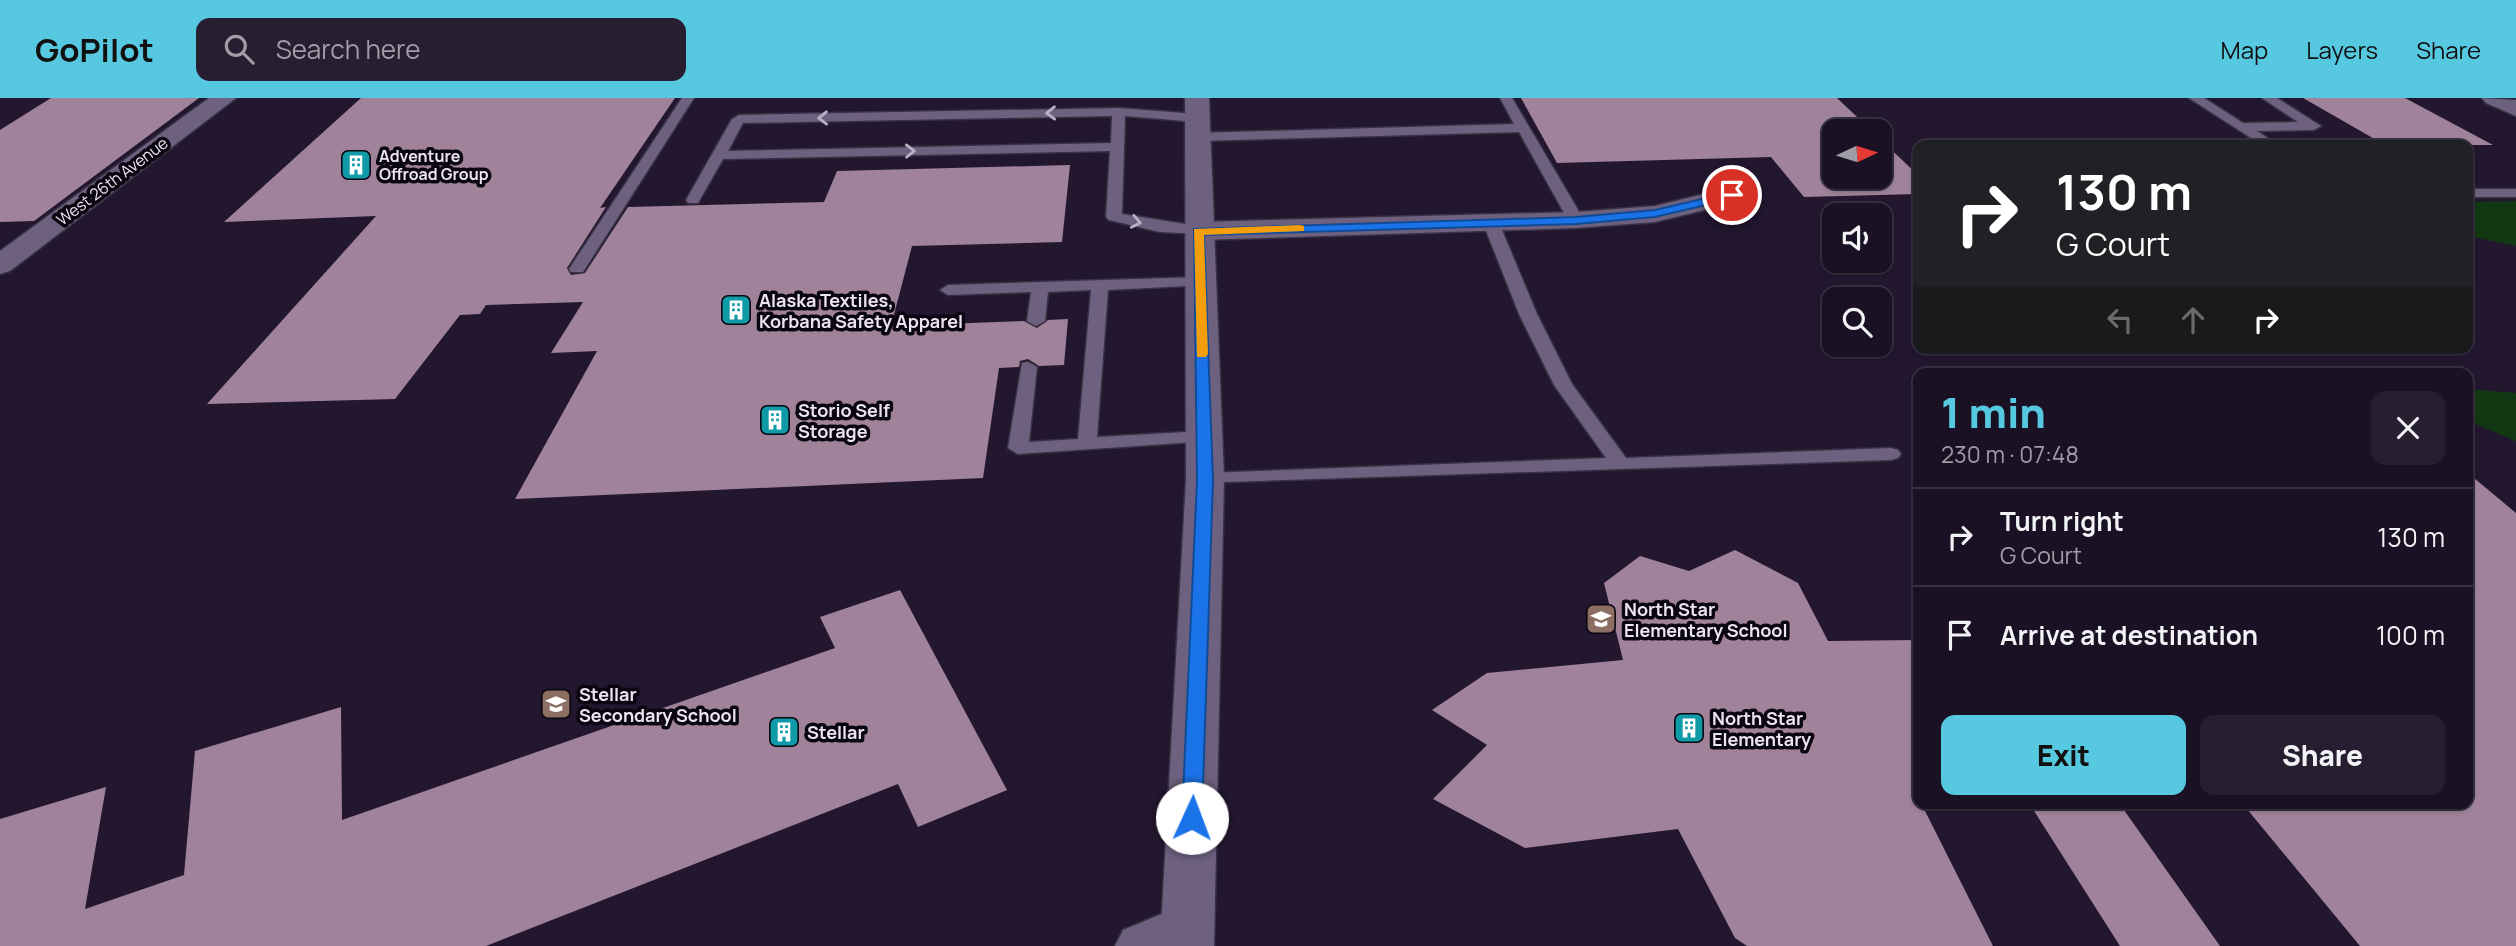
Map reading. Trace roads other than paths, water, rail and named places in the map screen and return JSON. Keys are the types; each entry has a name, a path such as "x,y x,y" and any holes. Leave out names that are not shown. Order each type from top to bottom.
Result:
{"main road":[{"name":"West 26th Avenue","path":"0,265 224,98"},
{"path":"2494,98 2516,109"},
{"path":"1172,939 1205,480 1197,118"},
{"path":"1198,232 1576,220 1655,214 1732,195"}],"lane":[{"path":"577,269 688,98"},
{"path":"1506,98 1576,220"},
{"path":"2195,98 2262,140"},
{"path":"2240,127 2314,126 2268,98"},
{"path":"693,200 739,119 1119,112 1197,118 1522,128"},
{"path":"1119,112 1115,147 1114,217 1160,228 1198,232"},
{"path":"719,155 1115,147"},
{"path":"2473,193 2516,193"},
{"path":"1491,223 1528,314 1563,385 1619,462"},
{"path":"948,290 1200,282"},
{"path":"1087,444 1100,285"},
{"path":"1035,321 1040,287"},
{"path":"1028,367 1018,447 1204,437"},
{"path":"1205,480 1619,462 1891,454"}],"place":[{"name":"Adventure Offroad Group","path":"356,165"},
{"name":"Alaska Textiles, Korbana Safety Apparel","path":"736,310"},
{"name":"Storio Self Storage","path":"775,420"},
{"name":"North Star Elementary School","path":"1601,619"},
{"name":"Stellar Secondary School","path":"556,704"},
{"name":"North Star Elementary","path":"1689,728"},
{"name":"Stellar","path":"784,732"}]}
